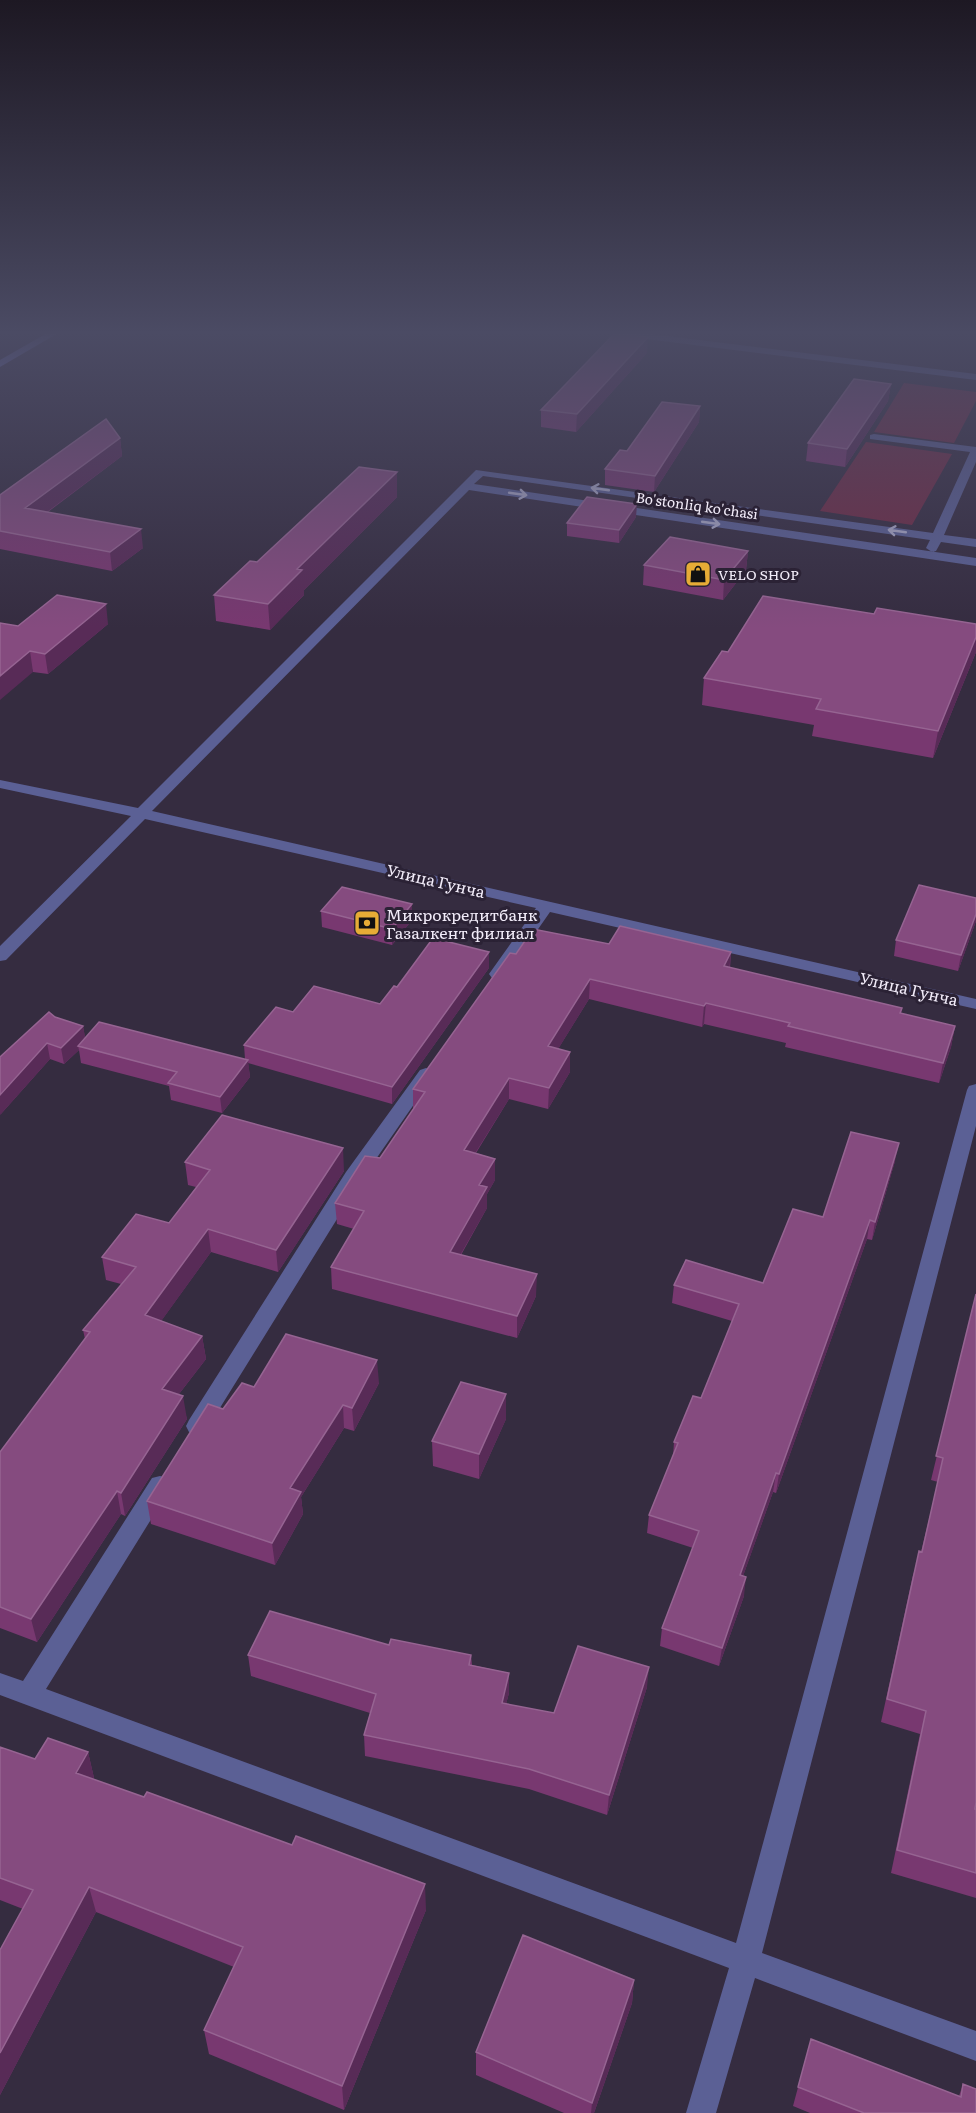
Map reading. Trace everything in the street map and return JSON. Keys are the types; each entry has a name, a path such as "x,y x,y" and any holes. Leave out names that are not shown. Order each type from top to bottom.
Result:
{"street":[{"path":"874,437 976,450 929,555"},
{"name":"Bo'stonliq ko'chasi","path":"465,486 480,472 976,543"},
{"path":"0,956 144,814 465,486"},
{"name":"Bo'stonliq ko'chasi","path":"465,486 976,562"},
{"name":"Улица Гунча","path":"0,784 144,814 976,1004"},
{"path":"484,993 546,905"},
{"path":"188,1441 353,1177 436,1060"},
{"path":"701,2113 746,1959 976,1090"},
{"path":"29,1694 169,1471"},
{"path":"0,1684 976,2046"}],"shaded area":[{"path":"875,431 960,431 954,443"},
{"path":"866,442 952,454 912,525 820,511"}],"building":[{"path":"90,431 115,431 120,438 25,508 141,529 110,552 0,531 0,495"},
{"path":"642,431 684,431 655,476 605,469 620,450 627,451"},
{"path":"817,431 859,431 847,449 808,443"},
{"path":"359,467 397,472 297,569 302,570 268,604 214,595 250,561 257,562"},
{"path":"587,497 637,504 619,530 567,523"},
{"path":"670,537 748,551 724,580 644,565"},
{"path":"57,595 106,604 45,654 30,651 0,676 0,623 18,626"},
{"path":"763,596 874,614 877,608 976,624 976,637 938,731 816,709 821,699 704,678 722,651 728,652"},
{"path":"919,885 976,898 976,914 961,955 896,940"},
{"path":"342,887 412,904 392,929 321,911"},
{"path":"620,926 731,952 724,966 902,1008 900,1013 955,1026 943,1063 788,1026 790,1023 706,1003 704,1006 590,979 548,1046 570,1052 549,1088 509,1078 464,1150 495,1159 479,1185 487,1187 450,1252 537,1274 517,1316 331,1267 364,1211 335,1203 365,1156 380,1158 425,1092 413,1089 510,953 516,954 533,929 609,944"},
{"path":"433,938 489,952 392,1087 244,1045 276,1007 293,1012 314,986 380,1004 394,986 397,987"},
{"path":"49,1012 55,1017 83,1026 61,1048 47,1043 0,1095 0,1057"},
{"path":"99,1022 248,1060 220,1097 168,1083 177,1072 78,1046"},
{"path":"222,1115 343,1148 276,1250 208,1229 145,1315 202,1336 162,1389 183,1396 121,1493 117,1491 31,1619 0,1607 0,1452 90,1332 83,1330 136,1267 102,1257 136,1214 169,1223 210,1170 185,1162"},
{"path":"851,1132 899,1143 875,1222 870,1220 779,1474 776,1473 740,1575 746,1577 722,1648 662,1628 699,1531 649,1515 678,1443 674,1442 693,1396 701,1398 739,1304 674,1285 686,1260 763,1283 793,1209 823,1217"},
{"path":"976,1294 976,1873 897,1850 926,1711 887,1699 919,1551 922,1552 943,1458 936,1456"},
{"path":"286,1334 377,1360 352,1408 343,1405 290,1488 301,1492 272,1543 147,1501 208,1404 223,1409 242,1383 254,1387"},
{"path":"461,1382 506,1394 479,1454 432,1441"},
{"path":"270,1611 389,1645 391,1639 471,1655 469,1665 509,1673 502,1703 554,1713 578,1646 649,1667 609,1795 529,1769 364,1735 376,1694 248,1655"},
{"path":"48,1738 88,1752 76,1773 144,1797 147,1792 292,1845 296,1836 425,1884 342,2086 204,2030 243,1947 89,1887 0,2053 0,1950 33,1890 0,1878 0,1747 35,1759"},
{"path":"523,1935 634,1980 592,2103 476,2052"},
{"path":"811,2039 961,2097 963,2084 976,2089 976,2113 864,2113 798,2087"}],"place":[{"name":"VELO SHOP","path":"698,574"},
{"name":"Микрокредитбанк Газалкент филиал","path":"367,923"}]}
